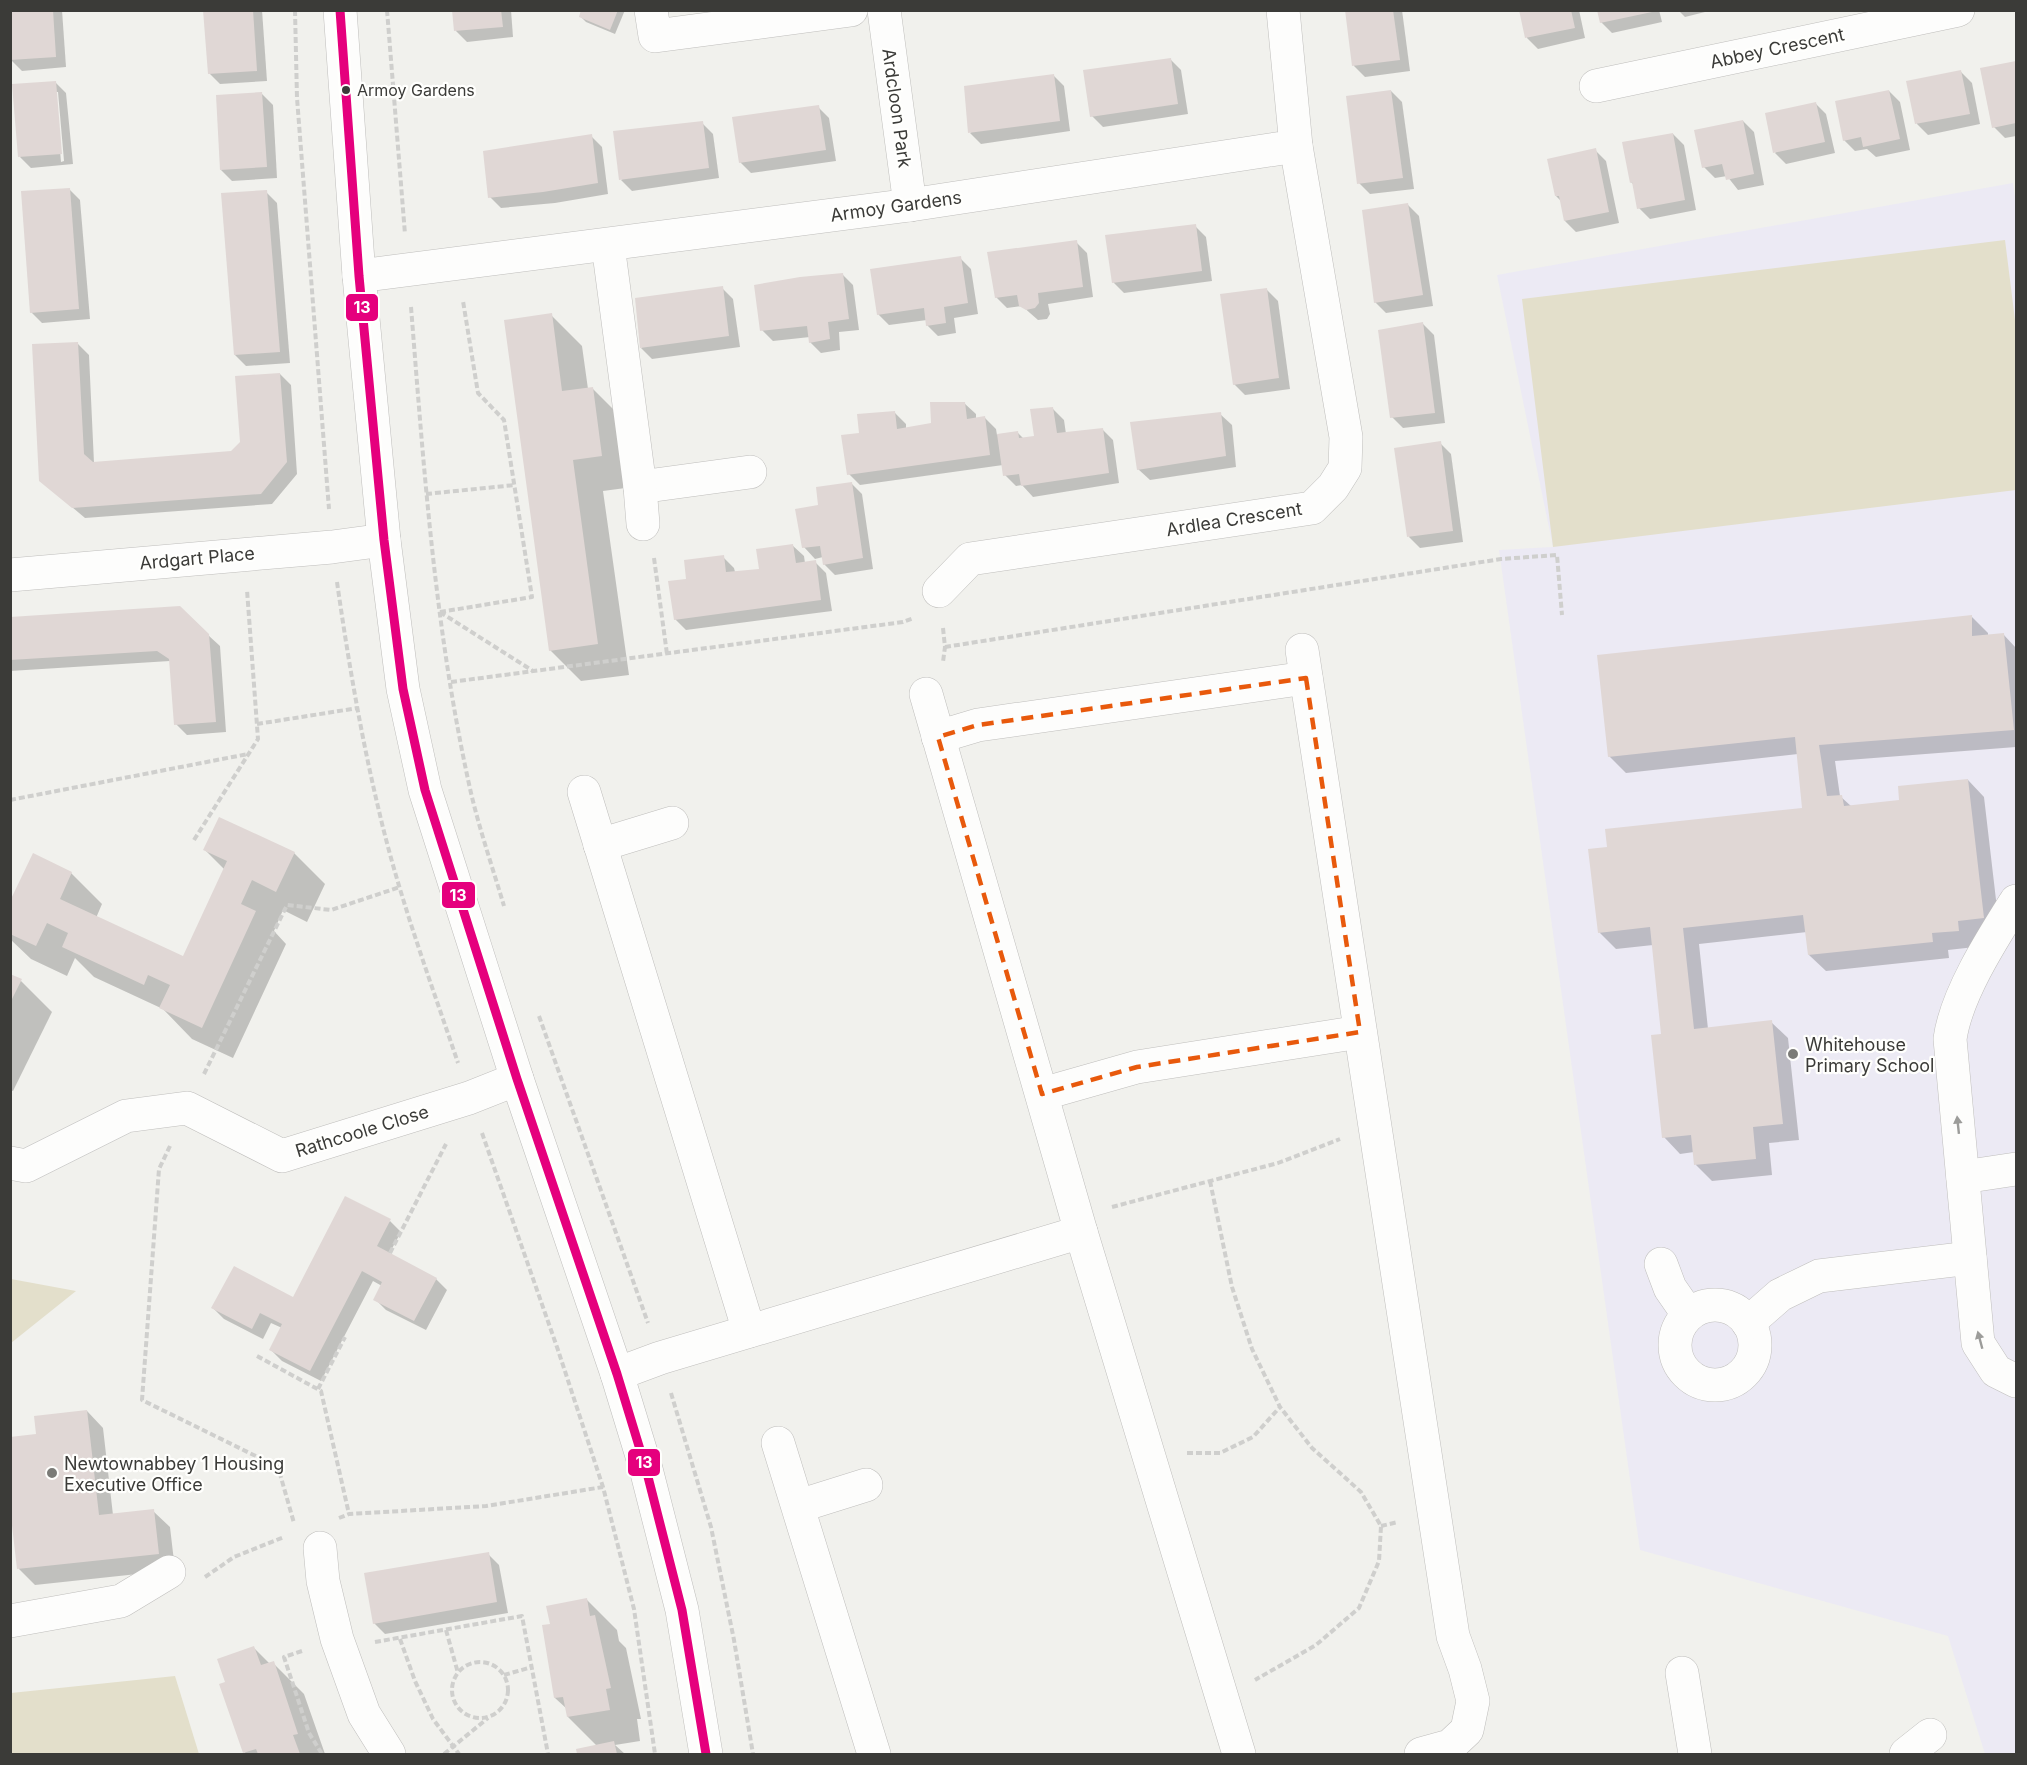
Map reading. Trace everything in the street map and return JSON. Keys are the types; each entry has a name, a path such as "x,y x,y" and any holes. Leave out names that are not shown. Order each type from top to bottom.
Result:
{"street":[{"path":"340,10 359,276 384,540 403,689 425,790 516,1079 617,1374 646,1469 682,1610 706,1755"},
{"path":"651,10 655,36 851,10"},
{"name":"Ardcloon Park","path":"884,10 910,205"},
{"path":"1284,10 1296,146"},
{"name":"Abbey Crescent","path":"1596,86 1958,10"},
{"name":"Armoy Gardens","path":"359,276 910,205 1296,146"},
{"name":"Ardlea Crescent","path":"939,591 970,559 1312,508 1334,487 1345,468 1346,437 1296,146"},
{"path":"608,245 644,524"},
{"path":"640,487 750,472"},
{"name":"Ardgart Place","path":"10,575 332,547 384,540"},
{"path":"939,737 978,724 1304,664 1453,1636 1473,1701 1467,1730 1450,1746 1421,1755"},
{"path":"926,694 1079,1224 1239,1755"},
{"path":"584,792 749,1331"},
{"path":"600,845 672,823"},
{"path":"2011,918 1957,1006 1952,1020 1950,1039 1978,1343 1996,1371 2016,1381"},
{"path":"1042,1094 1137,1067 1360,1032"},
{"name":"Rathcoole Close","path":"187,1108 282,1156 463,1100 516,1079"},
{"path":"10,1163 26,1166 126,1116 187,1108"},
{"path":"1963,1177 2016,1169"},
{"path":"617,1374 660,1358 1079,1224"},
{"path":"1748,1323 1780,1295 1819,1276 1970,1258"},
{"path":"1661,1264 1670,1288 1688,1314"},
{"path":"1713,1305 1727,1307 1739,1313 1748,1323 1754,1335 1755,1348 1752,1361 1745,1372 1735,1380 1723,1385 1698,1382 1687,1375 1679,1364 1675,1351 1675,1338 1688,1314 1713,1305"},
{"path":"778,1443 873,1755"},
{"path":"799,1506 866,1485"},
{"path":"308,1540 323,1581 339,1645 363,1714 389,1755"},
{"path":"10,1621 121,1601 183,1577"},
{"path":"1682,1672 1695,1755"}],"path":[{"path":"295,10 297,98 332,547 358,708 379,811 463,1100 554,1339 603,1487 634,1609 655,1755"},
{"path":"387,10 426,494 440,612 471,794 506,913"},
{"path":"440,612 532,597 504,420 478,393 456,265"},
{"path":"426,494 514,485"},
{"path":"644,524 653,548 666,654"},
{"path":"194,840 258,739 244,553"},
{"path":"945,647 1501,559 1557,555 1562,615"},
{"path":"926,694 942,665 945,647 939,591"},
{"path":"451,682 903,622 916,617 939,591"},
{"path":"440,612 534,671"},
{"path":"257,724 358,708"},
{"path":"10,800 248,754"},
{"path":"308,1540 278,1467 141,1400 159,1169 287,905 331,909 400,887"},
{"path":"537,1011 660,1358 711,1527 734,1640 753,1755"},
{"path":"390,1253 446,1144 463,1100"},
{"path":"1079,1224 1210,1181 1278,1164 1375,1126"},
{"path":"1210,1181 1232,1287 1252,1349 1280,1407 1312,1448 1361,1492 1381,1526 1379,1561 1359,1608 1316,1645 1262,1678 1220,1692"},
{"path":"318,1389 345,1337"},
{"path":"257,1356 321,1391 349,1514"},
{"path":"1148,1453 1220,1453 1253,1437 1280,1407"},
{"path":"338,1518 349,1514 486,1506 603,1487"},
{"path":"183,1577 286,1536"},
{"path":"322,1755 309,1733 284,1657 339,1645 400,1639 522,1616 548,1755"},
{"path":"446,1630 458,1673"},
{"path":"400,1639 415,1681 433,1719 459,1755"},
{"path":"444,1755 502,1707 507,1699 508,1689 504,1675 495,1665 487,1662 469,1664 458,1673 452,1693 460,1709 477,1718 491,1715"},
{"path":"504,1675 532,1667"}],"highlighted area":[{"path":"1306,678 1360,1032 1137,1067 1042,1094 938,737 978,725"}],"shaded area":[{"name":"Whitehouse Primary School","path":"2013,183 2016,204 2016,1754 1985,1754 1948,1636 1640,1550 1499,550 1553,547 1497,275"},
{"path":"2005,240 2016,328 2016,490 1553,547 1522,299"},
{"path":"11,1279 76,1291 11,1343"},
{"path":"175,1676 199,1754 11,1754 11,1693"}],"building":[{"path":"10,10 53,10 56,57 10,60"},
{"path":"203,10 253,10 257,71 208,74"},
{"path":"452,10 501,10 503,27 454,31"},
{"path":"581,10 618,10 610,30 579,17"},
{"path":"1345,10 1393,10 1400,60 1352,66"},
{"path":"1519,10 1571,10 1575,28 1525,38"},
{"path":"1597,10 1652,10 1652,12 1600,23"},
{"path":"1171,58 1178,104 1090,117 1083,70"},
{"path":"2016,61 2016,123 1992,128 1980,68"},
{"path":"1961,70 1970,114 1915,124 1906,81"},
{"path":"1054,74 1060,121 968,133 964,86"},
{"path":"56,81 62,154 18,157 12,84"},
{"path":"1391,90 1403,178 1357,184 1346,96"},
{"path":"1889,90 1900,139 1863,147 1861,137 1843,141 1835,101"},
{"path":"262,92 267,167 220,170 216,95"},
{"path":"1816,102 1825,142 1773,153 1765,113"},
{"path":"819,105 826,150 739,163 732,117"},
{"path":"1743,120 1754,174 1726,180 1722,164 1702,168 1694,130"},
{"path":"703,121 709,168 619,180 613,131"},
{"path":"1673,133 1685,200 1637,209 1622,142"},
{"path":"592,134 598,183 488,198 483,151"},
{"path":"1596,148 1609,212 1564,221 1559,196 1555,196 1547,159"},
{"path":"70,188 79,309 30,313 21,191"},
{"path":"267,190 280,352 234,355 221,193"},
{"path":"1408,203 1423,295 1374,303 1362,210"},
{"path":"1196,224 1202,271 1112,283 1105,235"},
{"path":"1077,240 1083,287 1038,293 1039,303 1035,308 1026,310 1019,306 1017,295 995,298 987,252"},
{"path":"961,256 968,303 944,307 946,323 926,326 924,308 877,315 870,269"},
{"path":"843,273 849,319 828,322 830,339 809,343 807,326 760,331 754,285"},
{"path":"723,286 729,336 640,348 635,298"},
{"path":"1267,288 1279,378 1233,385 1220,294"},
{"path":"552,313 562,391 593,387 602,456 573,460 598,644 549,651 504,320"},
{"path":"1423,322 1435,413 1390,418 1378,330"},
{"path":"78,342 84,454 93,462 231,451 240,442 235,376 280,373 287,462 261,494 72,508 39,481 32,344"},
{"path":"930,402 965,402 967,419 985,416 990,455 847,475 841,435 859,433 857,414 895,411 897,429 931,423"},
{"path":"1053,407 1057,433 1103,428 1109,473 1021,486 1019,474 1003,476 997,434 1018,431 1019,438 1034,436 1030,409"},
{"path":"1221,412 1226,456 1137,470 1130,422"},
{"path":"1441,441 1453,531 1407,537 1394,448"},
{"path":"852,482 863,558 823,565 820,546 802,548 795,509 818,505 816,487"},
{"path":"793,544 796,563 816,560 821,600 674,620 668,581 686,579 684,560 724,555 726,572 759,569 756,549"},
{"path":"180,606 209,634 216,722 174,725 169,659 157,651 10,660 10,617"},
{"path":"1972,615 1972,636 2004,633 2014,730 1819,745 1827,796 1842,795 1844,806 1899,800 1898,786 1968,779 1984,918 1958,921 1959,931 1932,933 1933,942 1808,955 1803,915 1683,928 1694,1029 1772,1020 1783,1124 1753,1127 1756,1159 1694,1165 1691,1135 1662,1138 1651,1035 1661,1034 1650,927 1598,933 1588,849 1607,847 1605,829 1802,808 1795,737 1608,757 1597,655"},
{"path":"219,817 295,852 276,892 252,880 241,904 256,911 202,1028 159,1008 170,985 148,975 144,985 62,947 68,933 47,923 36,946 10,934 10,901 33,853 72,872 60,899 183,956 227,861 203,850"},
{"path":"10,974 22,979 10,1003"},
{"path":"345,1196 391,1219 377,1246 437,1278 414,1321 373,1300 382,1282 362,1271 310,1371 269,1350 282,1324 260,1313 252,1329 211,1308 234,1266 293,1297"},
{"name":"Newtownabbey 1 Housing Executive Office","path":"87,1410 99,1515 154,1509 159,1554 17,1569 10,1508 10,1437 36,1434 34,1416"},
{"path":"489,1552 497,1602 373,1624 364,1573"},
{"path":"587,1598 590,1616 595,1615 611,1688 606,1689 610,1710 567,1717 563,1697 554,1698 542,1625 550,1624 546,1606"},
{"path":"254,1646 261,1665 274,1661 298,1734 293,1735 300,1754 258,1754 256,1749 243,1753 219,1684 225,1682 217,1659"},
{"path":"614,1741 617,1754 577,1754 576,1749"}],"transit line":[{"name":"13","path":"340,10 359,276 384,540 403,689 425,790 517,1079 617,1374 646,1469 682,1610 706,1754"}],"place":[{"name":"Armoy Gardens","path":"346,90"},
{"name":"Whitehouse Primary School","path":"1793,1054"},
{"name":"Newtownabbey 1 Housing Executive Office","path":"52,1473"}]}
